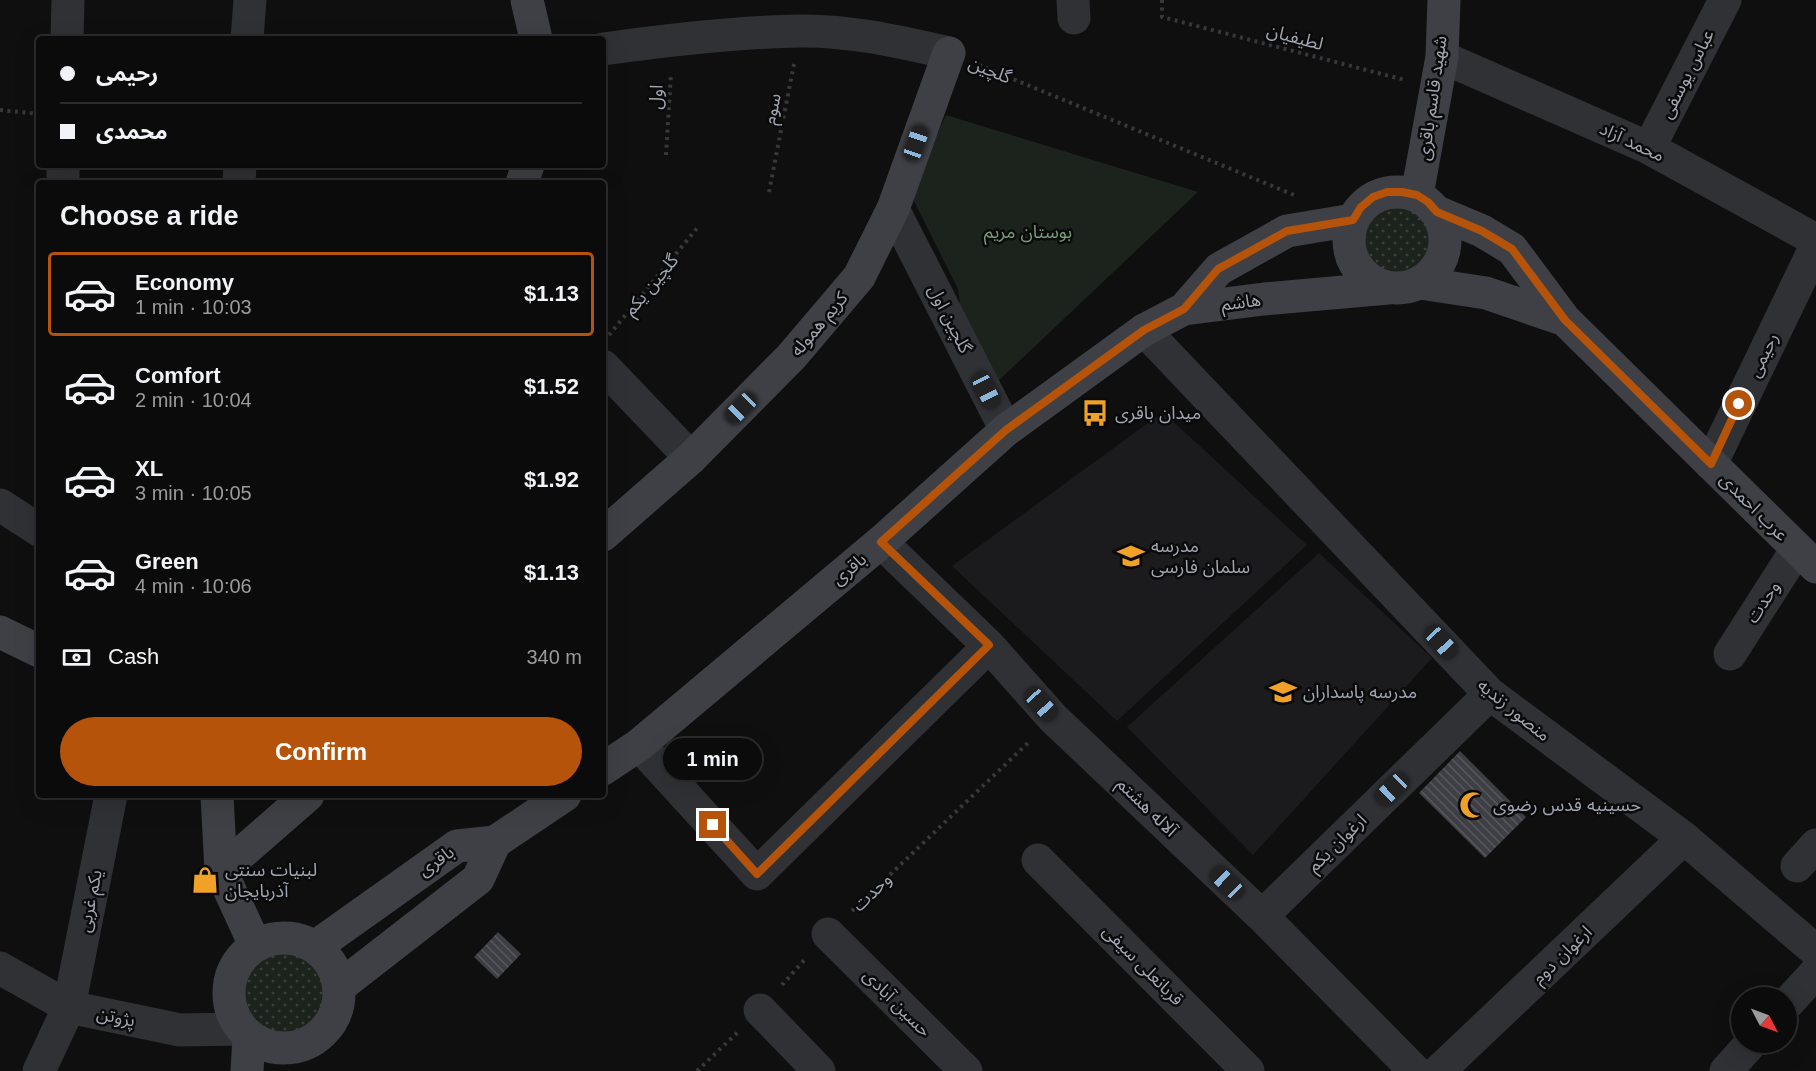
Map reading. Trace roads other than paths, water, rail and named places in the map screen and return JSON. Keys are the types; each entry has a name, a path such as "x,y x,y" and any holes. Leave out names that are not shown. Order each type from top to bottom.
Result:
{"street":[{"path":"67,36 68,0"},
{"path":"247,36 250,0"},
{"path":"527,0 535,36"},
{"name":"شهید قاسم باقری","path":"1427,204 1440,73 1444,0"},
{"name":"عباس یوسفی","path":"1649,148 1725,0"},
{"name":"گلچین","path":"606,49 673,39 801,31 880,37 949,53"},
{"name":"کریم هموله","path":"606,532 691,458 791,357 859,277 893,209 949,53"},
{"name":"محمد آزاد","path":"1440,73 1649,148 1816,240"},
{"path":"1387,192 1402,192 1427,204 1446,237 1440,264 1431,274 1420,283 1404,288 1388,288 1374,283 1362,274 1349,248 1349,234 1353,220 1361,207 1373,197 1387,192"},
{"name":"عرب احمدی","path":"1427,204 1482,231 1512,249 1565,320 1807,558"},
{"name":"گلچین اول","path":"893,209 1006,430"},
{"name":"هاشم","path":"1184,309 1218,269 1287,231 1353,220"},
{"name":"رحیمی","path":"1711,464 1816,246"},
{"path":"1420,283 1486,292 1565,320"},
{"name":"هاشم","path":"1184,309 1388,288"},
{"name":"باقری","path":"606,767 639,745 881,542 1006,430 1144,330 1184,309"},
{"name":"منصور زندیه","path":"1144,330 1490,694 1684,838 1816,951"},
{"path":"606,369 691,458"},
{"path":"0,505 36,528"},
{"name":"آلاله هشتم","path":"881,542 989,645 1053,718 1262,916 1416,1071"},
{"name":"وحدت","path":"1730,654 1807,558"},
{"path":"0,632 36,650"},
{"path":"639,745 757,874 989,645"},
{"name":"ارغوان یکم","path":"1262,916 1490,694"},
{"name":"یکم غربی","path":"39,1071 69,1007 110,798"},
{"path":"218,798 221,871 255,945"},
{"path":"221,871 305,798"},
{"name":"باقری","path":"315,947 457,846 495,842 561,798"},
{"name":"ارغوان دوم","path":"1439,1071 1684,838"},
{"path":"339,987 478,879 495,842"},
{"name":"قربانعلی سیفی","path":"1038,860 1248,1071"},
{"name":"حسین آبادی","path":"828,934 966,1071"},
{"path":"285,937 301,940 315,947 327,957 335,971 339,987 338,1003 333,1018 323,1032 290,1059 276,1048 258,1042 245,1032 231,1011 228,997 229,982 243,955 255,945 270,939 285,937"},
{"name":"پژوتن","path":"0,968 69,1007 180,1030 245,1032"},
{"path":"1797,993 1816,972"},
{"path":"760,1011 819,1071"},
{"path":"245,1032 247,1071"},
{"path":"1726,1071 1742,1053"}],"place":[{"name":"میدان باقری","path":"1095,413"},
{"name":"مدرسه سلمان فارسی","path":"1131,556"},
{"name":"مدرسه پاسداران","path":"1283,692"},
{"name":"حسینیه قدس رضوی","path":"1473,805"},
{"name":"لبنیات سنتی آذربایجان","path":"205,880"}],"park label":[{"name":"بوستان مریم","path":"1028,232"}]}
